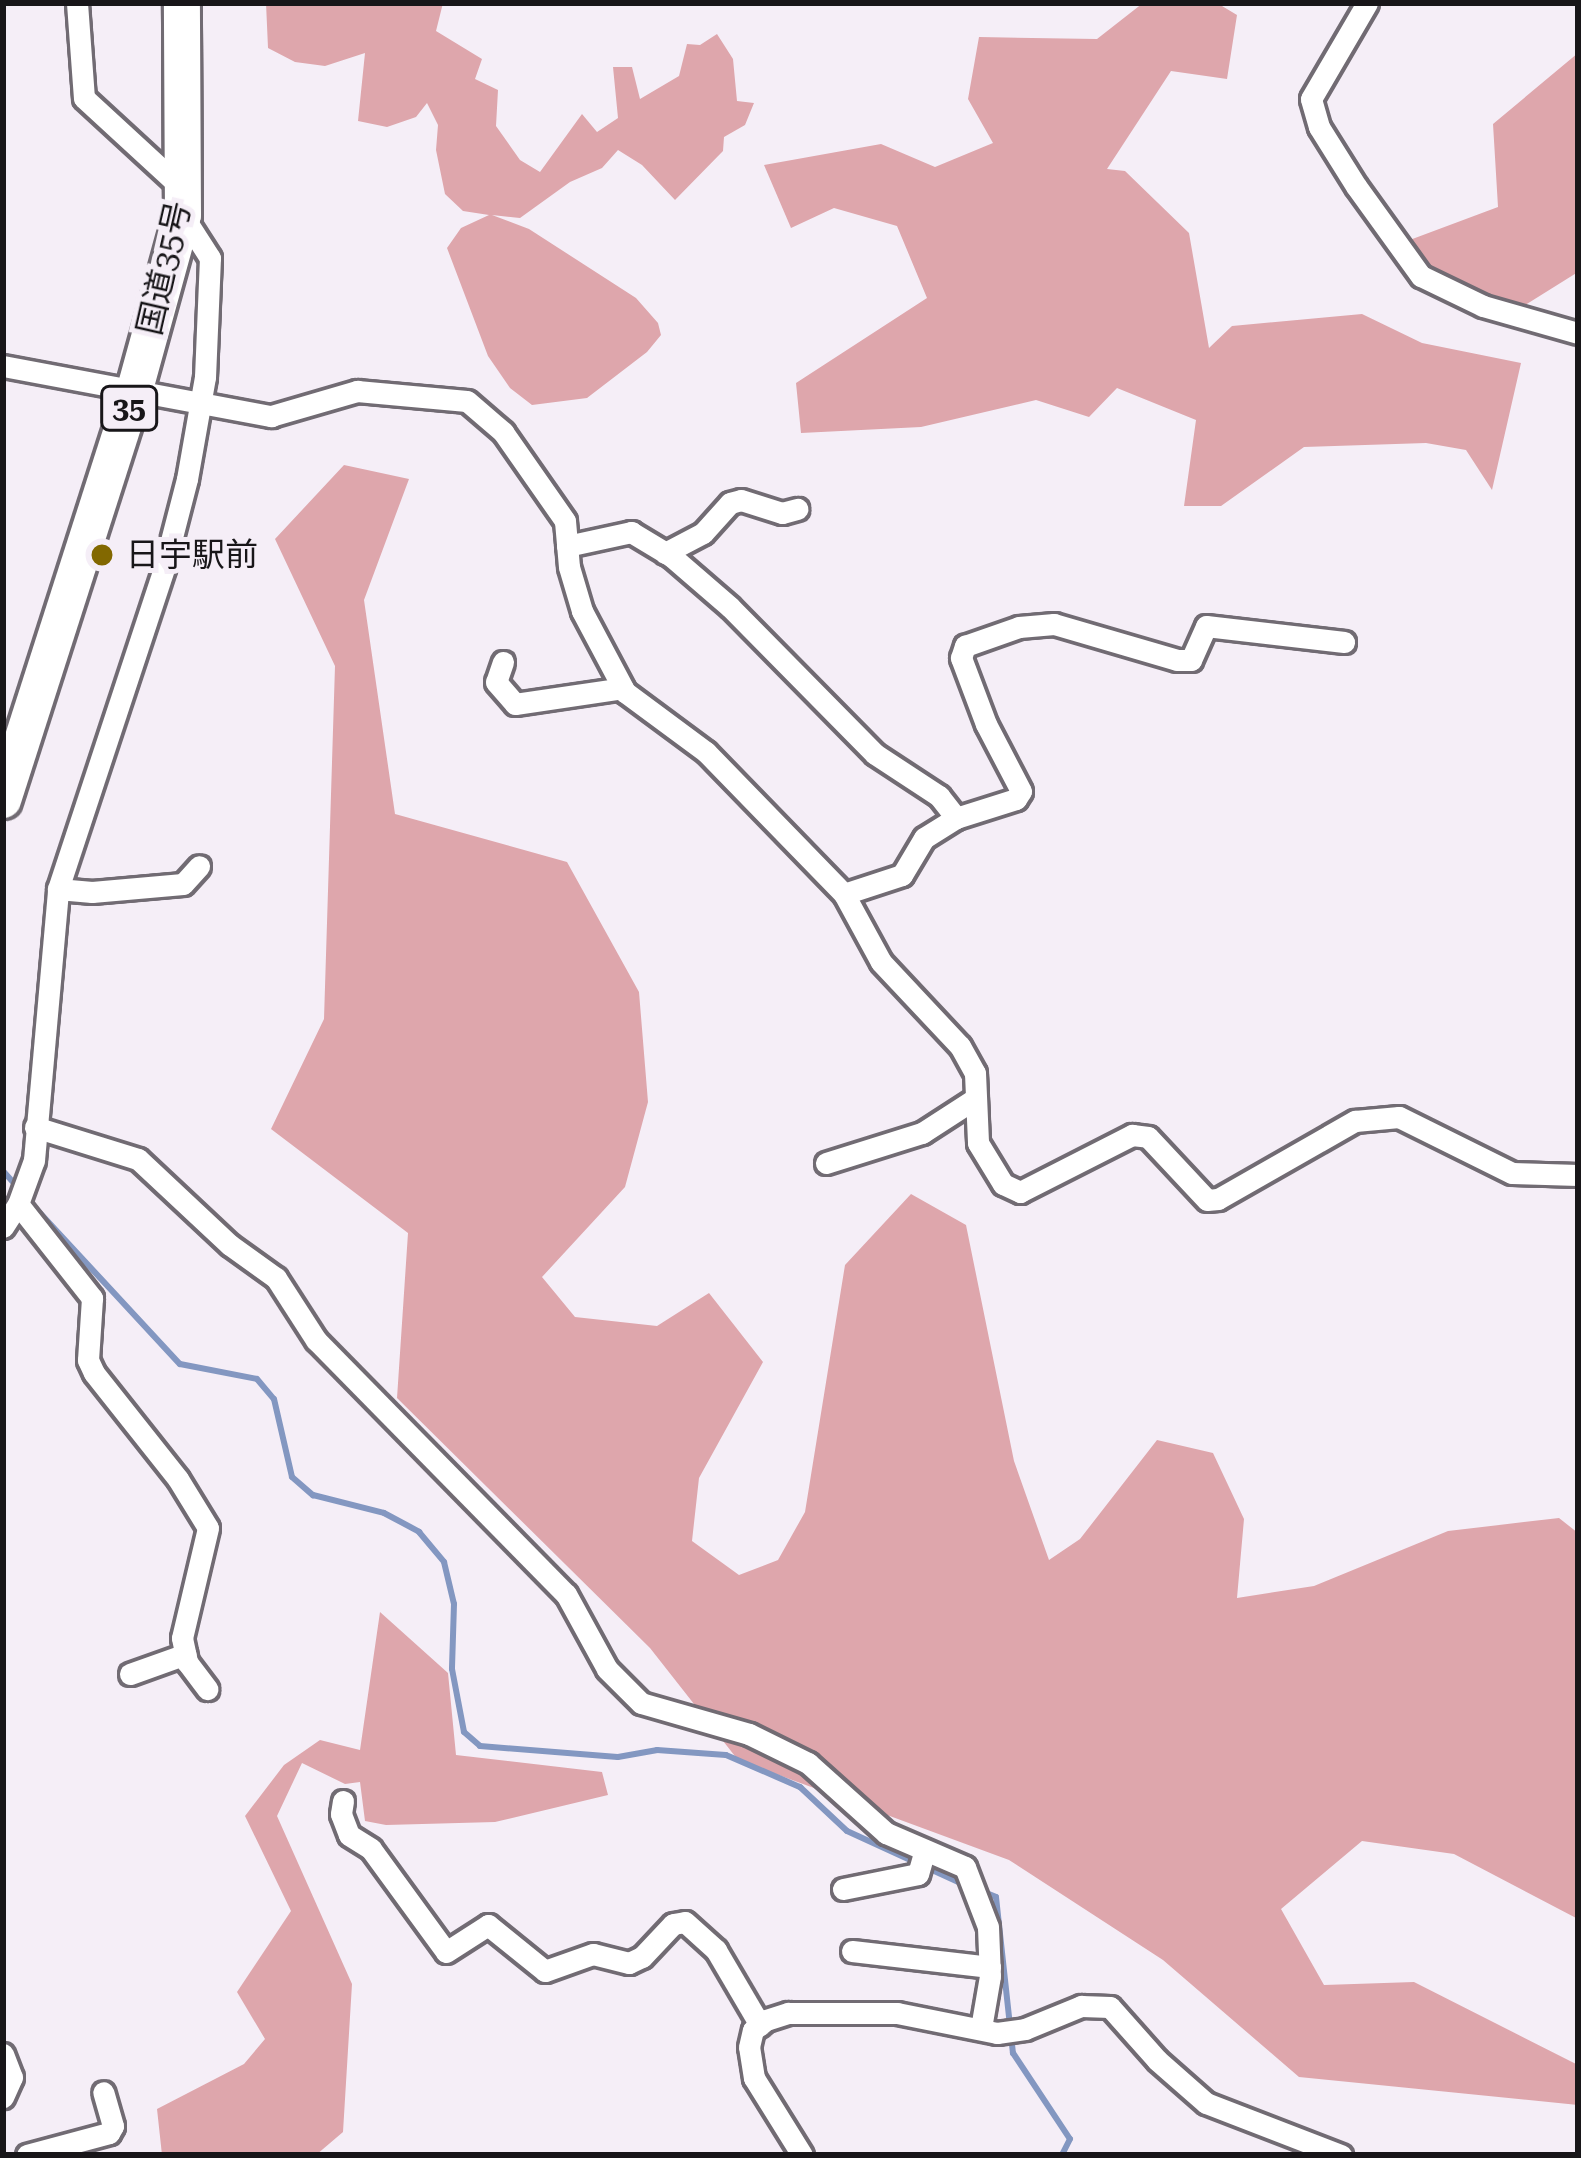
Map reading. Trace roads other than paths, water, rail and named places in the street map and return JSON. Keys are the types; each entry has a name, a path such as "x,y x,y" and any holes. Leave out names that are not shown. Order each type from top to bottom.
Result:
{"highway":[{"name":"国道35号","path":"3,800 135,388 183,202 182,3"}],"street":[{"path":"3,1228 22,1197 35,1127 58,889 164,568 200,402 210,258 183,202 84,98 77,3"},
{"path":"1367,3 1311,99 1318,127 1356,187 1421,276 1483,306 1578,333"},
{"path":"3,366 271,416 357,391 467,401 502,432 565,521 582,611 623,688 706,752 844,894 880,962 960,1046 974,1073 978,1143 994,1173 1020,1192 1132,1135 1148,1137 1207,1200 1217,1199 1354,1121 1400,1117 1512,1173 1578,1175"},
{"path":"665,553 703,533 730,503 741,500 782,513 797,509"},
{"path":"567,546 618,531 631,532 665,553 730,607 875,754 939,796 956,818"},
{"path":"844,894 902,875 924,838 956,818 1016,799 1021,791 986,724 962,658 965,646 1019,627 1054,624 1178,660 1191,660 1206,626 1344,642"},
{"path":"502,662 496,682 515,704 623,688"},
{"path":"58,889 92,892 183,884 199,866"},
{"path":"826,1162 922,1132 976,1098"},
{"path":"35,1127 138,1159 230,1245 276,1278 316,1340 566,1594 607,1669 641,1703 749,1735 808,1763 886,1833 923,1859 968,1873 988,1928 989,2031"},
{"path":"22,1197 92,1298 88,1360 94,1373 178,1479 208,1528 197,1586 184,1616 186,1654 207,1689"},
{"path":"130,1673 186,1654"},
{"path":"343,1802 341,1814 349,1835 370,1849 446,1952 488,1924 545,1972 593,1954 629,1963 642,1958 673,1924 685,1922 716,1951 760,2025"},
{"path":"843,1889 923,1859"},
{"path":"852,1951 990,1966"},
{"path":"802,2155 754,2078 749,2047 760,2025 788,2013 815,2011 897,2013 989,2031 1025,2029 1081,2006 1110,2007 1157,2060 1206,2103 1341,2155"},
{"path":"3,2054 11,2077 3,2097"},
{"path":"27,2155 109,2133 113,2126 104,2092"}],"waterway":[{"path":"3,1171 19,1189"},
{"path":"27,1199 180,1364 257,1379 274,1399 292,1477 313,1495 384,1513 419,1532 444,1562 454,1604 452,1669 464,1732 480,1746 618,1757 657,1750 726,1755 800,1787 847,1831 967,1886"},
{"path":"979,1890 996,1897 1013,2053 1070,2139 1062,2155"}],"place":[{"name":"日宇駅前","path":"102,555"}]}
